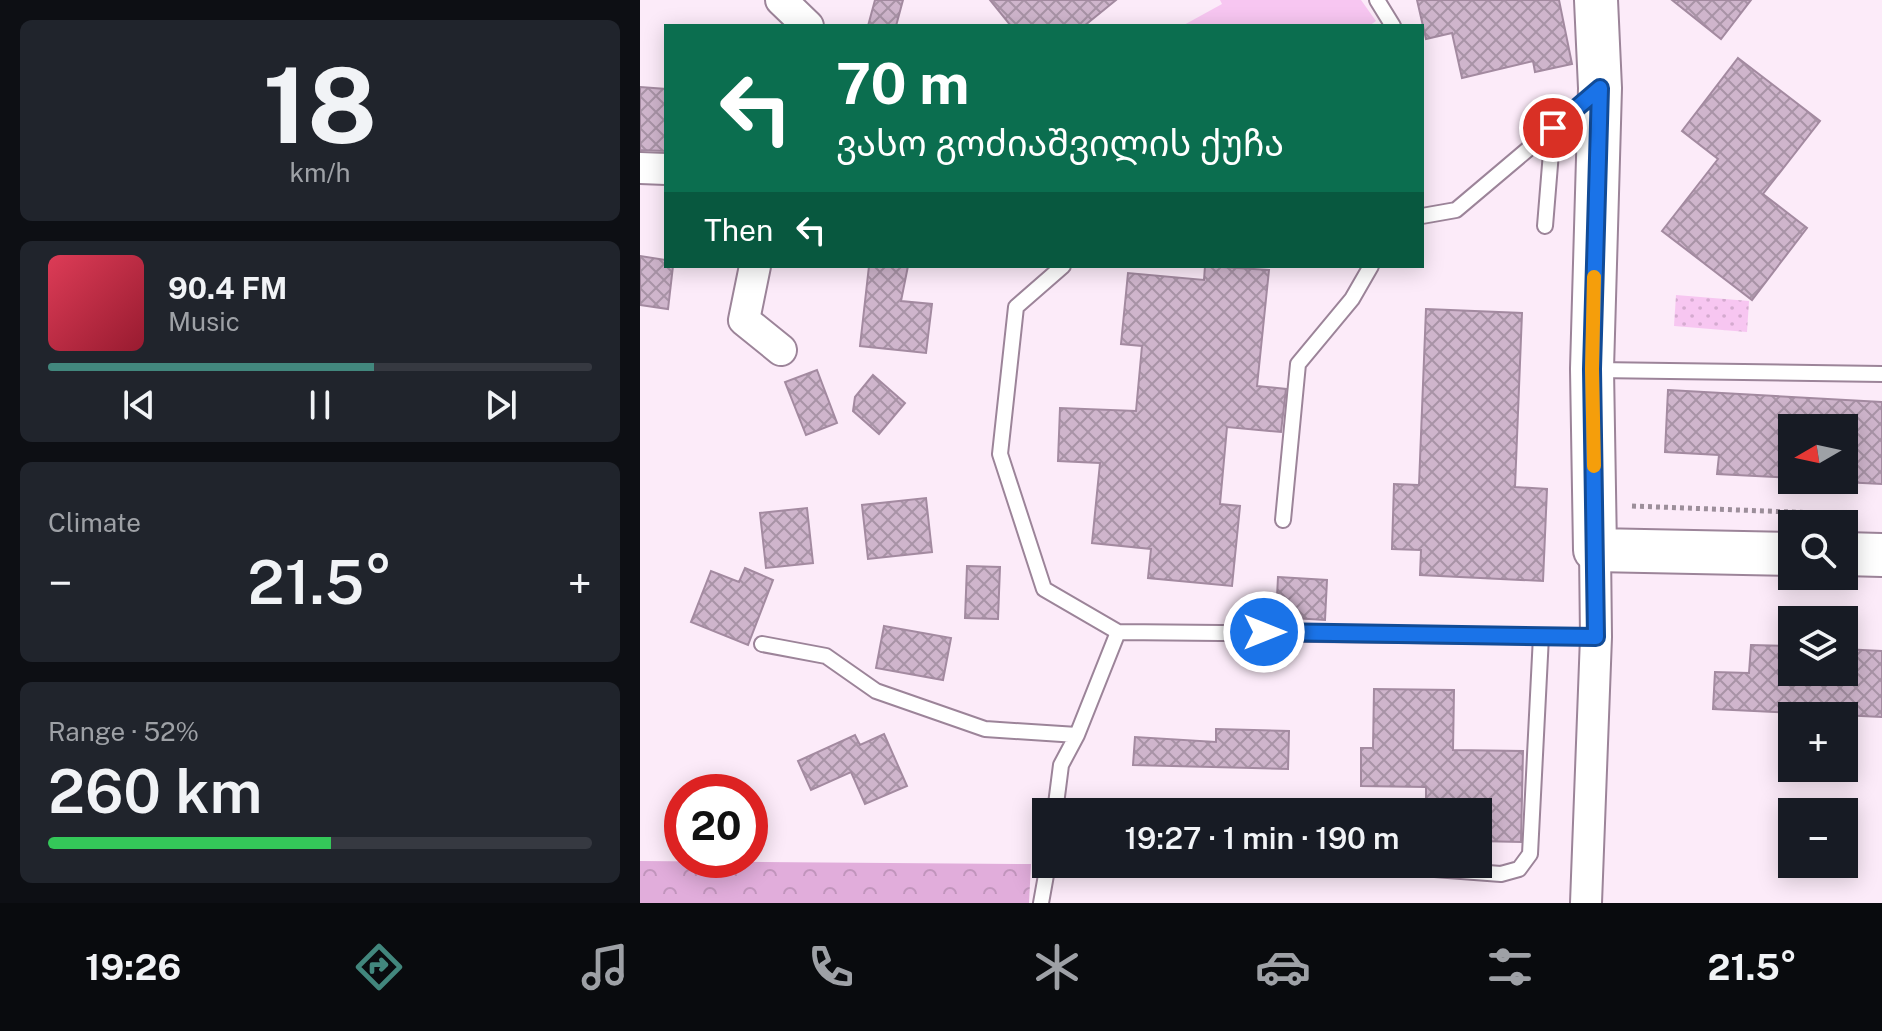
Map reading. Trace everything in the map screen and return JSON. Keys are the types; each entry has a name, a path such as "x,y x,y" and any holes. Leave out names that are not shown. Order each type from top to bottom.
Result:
{"main road":[{"path":"1596,0 1600,88 1592,369 1595,550 1778,554"},
{"path":"1858,541 1882,555"}],"street":[{"path":"781,0 806,24"},
{"path":"640,168 664,169"},
{"path":"755,268 744,320 781,350"},
{"path":"1586,903 1596,637 1595,550"}],"lane":[{"path":"1377,0 1392,24"},
{"path":"1424,216 1456,210 1600,88"},
{"path":"1545,226 1553,128"},
{"path":"1061,268 1016,307 1000,454 1044,589 1118,632 1596,637"},
{"path":"1283,520 1298,364 1352,299 1370,268"},
{"path":"1592,369 1882,374"},
{"path":"1057,798 1061,765 1077,735 1118,632"},
{"path":"1492,873 1519,869 1530,854 1541,636"},
{"path":"762,644 826,656 876,691 985,729 1077,735"},
{"path":"1041,903 1045,878"}],"path":[{"path":"1595,504 1778,526"}],"shaded area":[{"path":"1220,0 1361,0 1376,21 1372,24 1186,24 1222,4"},
{"path":"1676,295 1749,301 1747,332 1674,326"}],"green space":[{"path":"640,861 664,861 664,878 768,878 768,862 1031,864 1029,903 640,903"}],"building":[{"path":"875,0 903,0 897,24 869,24"},
{"path":"990,0 1116,0 1086,24 1009,24"},
{"path":"1417,0 1559,0 1572,64 1535,72 1533,61 1462,78 1452,33 1426,39"},
{"path":"1672,0 1751,0 1721,39"},
{"path":"1738,58 1820,121 1763,194 1807,228 1752,300 1662,231 1718,159 1682,131"},
{"path":"640,87 664,89 664,151 640,150"},
{"path":"640,256 664,260 664,268 673,268 668,309 640,305"},
{"path":"869,268 908,268 901,301 932,304 926,353 860,346"},
{"path":"1205,268 1269,270 1257,386 1286,389 1281,432 1227,427 1220,504 1240,506 1232,586 1148,578 1151,549 1092,543 1100,463 1058,461 1060,408 1136,411 1142,346 1121,344 1128,273 1204,280"},
{"path":"1426,309 1522,313 1515,487 1547,489 1543,581 1420,575 1421,550 1392,549 1394,484 1419,485"},
{"path":"817,370 837,423 806,435 785,382"},
{"path":"873,375 905,403 879,434 853,411 855,397"},
{"path":"1668,390 1882,402 1882,484 1858,483 1858,414 1778,414 1778,477 1717,474 1719,455 1665,452"},
{"path":"926,498 932,552 868,559 862,505"},
{"path":"807,508 813,563 766,568 760,513"},
{"path":"967,566 1000,567 998,619 965,618"},
{"path":"745,568 773,580 748,645 691,622 711,571 739,582"},
{"path":"1278,577 1327,580 1325,620 1276,617"},
{"path":"884,626 951,638 943,680 876,668"},
{"path":"1751,645 1778,646 1778,686 1858,686 1858,650 1882,651 1882,717 1858,716 1858,702 1778,702 1778,712 1713,709 1715,672 1749,673"},
{"path":"1374,689 1454,690 1453,750 1523,751 1521,842 1492,841 1492,798 1426,798 1426,787 1361,786 1361,748 1373,748"},
{"path":"1216,729 1289,731 1288,769 1133,765 1135,737 1216,742"},
{"path":"884,734 907,786 865,804 851,772 811,790 798,761 855,735 860,745"}],"slow traffic":[{"path":"1594,277 1594,466"}],"route":[{"path":"1264,632 1596,637 1592,369 1600,88 1553,128"}]}
